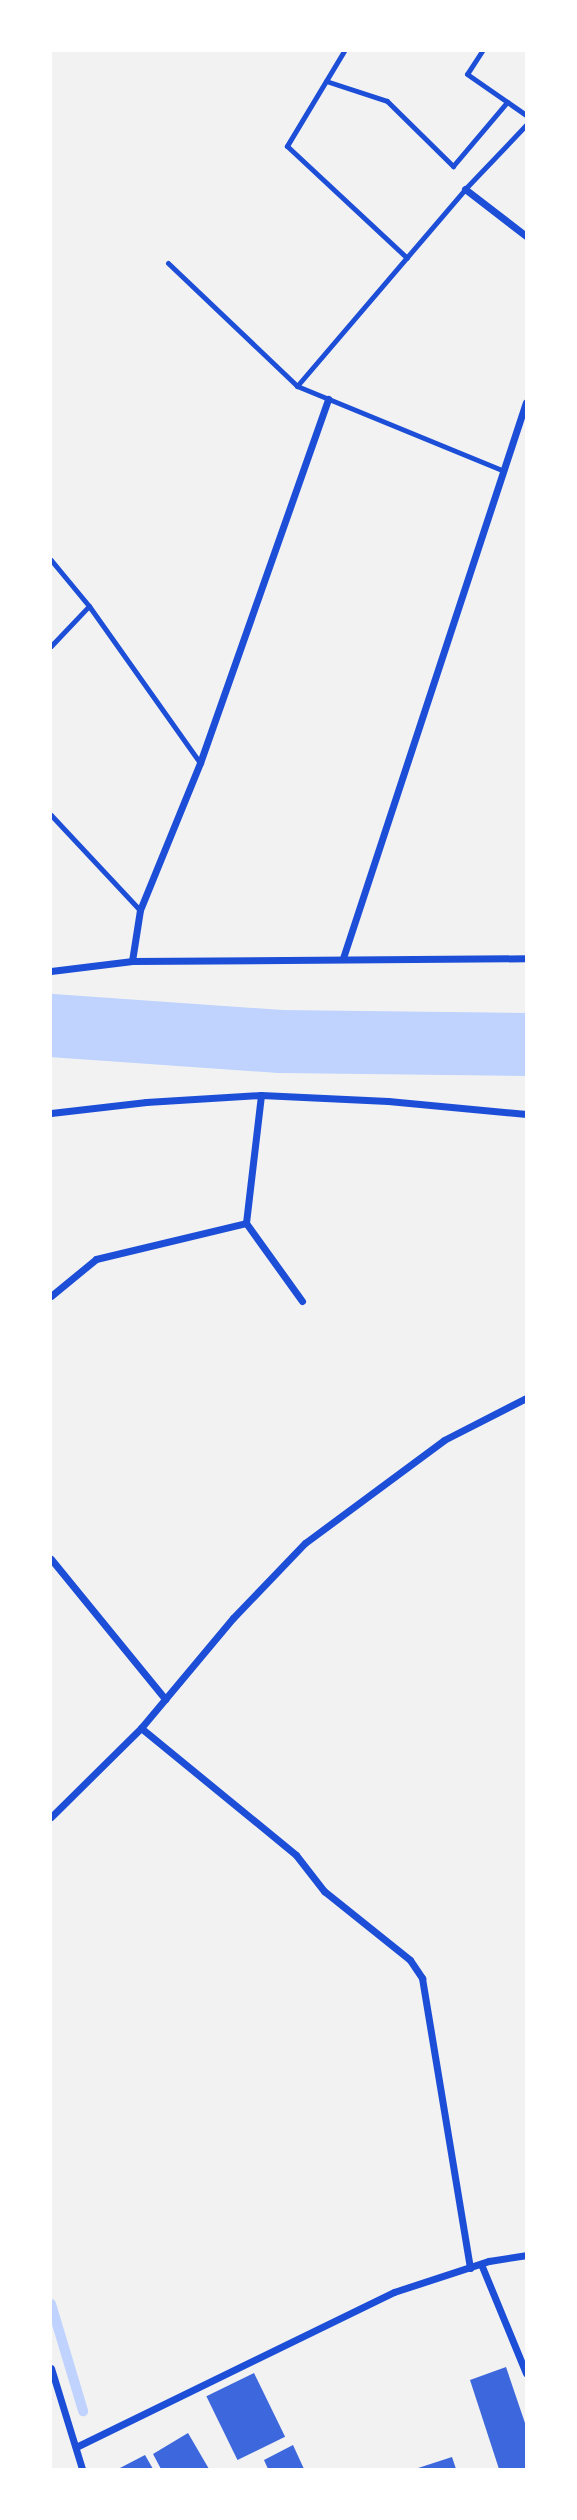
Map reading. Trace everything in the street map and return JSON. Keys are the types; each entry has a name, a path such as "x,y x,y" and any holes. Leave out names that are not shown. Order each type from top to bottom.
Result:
{"street":[{"path":"466,189 526,236"},
{"path":"132,961 140,910 200,764 327,398"},
{"path":"343,958 526,402"},
{"path":"51,971 132,961 526,958"},
{"path":"261,1096 246,1223 302,1301"},
{"path":"51,1113 146,1101 261,1096 388,1101 526,1114"},
{"path":"51,1296 96,1259 246,1223"},
{"path":"51,1817 141,1728 233,1618 305,1542 444,1440 526,1398"},
{"path":"51,1559 165,1699"},
{"path":"141,1728 296,1855 324,1891 410,1960 422,1978 470,2268"},
{"path":"76,2447 394,2292 481,2264 526,2255"},
{"path":"481,2264 526,2373"},
{"path":"51,2368 82,2469"}],"lane":[{"path":"344,51 287,146 407,258"},
{"path":"482,51 467,74 526,115"},
{"path":"326,81 387,102 453,166 507,102"},
{"path":"297,386 466,189 526,125"},
{"path":"168,262 297,386 502,470"},
{"path":"51,560 89,606 200,764"},
{"path":"51,646 89,606"},
{"path":"51,815 140,910"}],"building":[{"path":"506,2367 526,2426 526,2469 499,2469 470,2380"},
{"path":"254,2373 285,2437 237,2460 206,2396"},
{"path":"188,2433 209,2469 161,2469 153,2454"},
{"path":"293,2445 304,2469 268,2469 264,2460"},
{"path":"145,2455 153,2469 118,2469"},
{"path":"452,2457 456,2469 415,2469"}],"waterway":[{"path":"51,1025 280,1041 526,1044"},
{"path":"51,2304 83,2411"}]}
